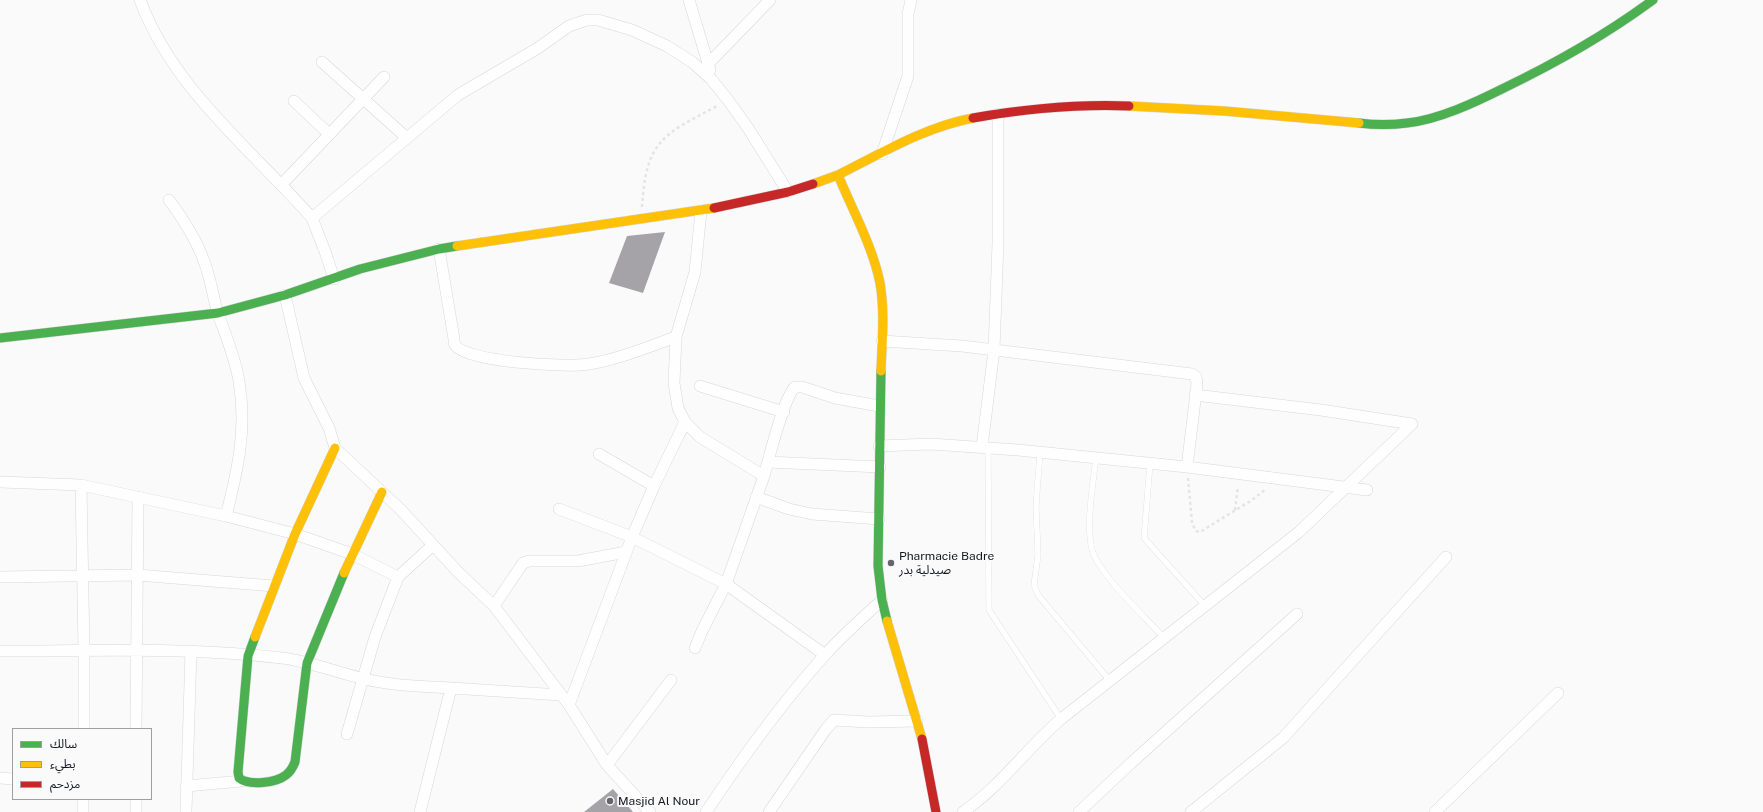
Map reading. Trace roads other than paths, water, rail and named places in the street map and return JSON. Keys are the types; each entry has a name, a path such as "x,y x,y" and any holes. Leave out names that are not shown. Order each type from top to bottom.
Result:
{"street":[{"path":"140,0 156,35 188,85 214,116 282,184 312,218 334,279"},
{"path":"688,0 694,24 709,63 711,79"},
{"path":"709,63 770,0"},
{"path":"882,154 908,76 908,14 911,0"},
{"path":"0,338 185,318 218,313 286,295 360,269 439,249 701,211 788,192 838,175 924,132 944,125 998,114 1083,106 1120,106 1224,111 1367,124 1408,123 1443,114 1478,101 1539,71 1629,18 1654,0"},
{"path":"312,218 458,95 538,48 569,26 587,20 598,20 632,30 667,46 692,62 711,79 728,100 748,128 788,192"},
{"path":"322,62 407,138"},
{"path":"282,184 384,77"},
{"path":"294,101 329,134"},
{"path":"985,447 994,350 998,243 998,114"},
{"path":"838,175 873,257 882,299 879,406 880,467 878,566 882,600 894,647 917,721 925,753 936,812"},
{"path":"169,200 193,235 205,264 218,313 230,346 238,380 243,419 241,452 226,516"},
{"path":"701,211 695,272 676,337 674,383 678,408 685,422 700,437 764,476"},
{"path":"439,249 454,339 456,345 468,353 504,361 569,366 605,361 676,337"},
{"path":"286,295 304,378 329,428 335,448 382,492 458,572 494,606 569,705 607,765 650,812"},
{"path":"882,340 994,350 1189,373 1197,380 1187,467"},
{"path":"700,386 784,412"},
{"path":"695,648 726,584 764,476 791,392 798,386 835,398 879,406"},
{"path":"962,812 995,787 1030,748 1061,720 1299,532 1347,488 1412,424 1321,410 1195,395"},
{"path":"569,705 632,537 654,486 685,422"},
{"path":"880,446 931,444 985,447 1187,467 1367,490"},
{"path":"242,780 239,778 238,772 248,656 295,534 335,448"},
{"path":"599,454 654,486"},
{"path":"768,462 880,467"},
{"path":"0,482 81,485 226,516 295,534 352,554 398,577"},
{"path":"81,485 84,728"},
{"path":"186,786 242,780 264,782 284,777 290,772 295,762 307,662 352,554 382,492"},
{"path":"136,728 138,497"},
{"path":"756,497 789,509 812,514 838,518 879,520"},
{"path":"559,509 632,537 726,584 825,655"},
{"path":"347,734 375,637 398,577 433,545"},
{"path":"494,606 523,563 534,560 578,561 626,552"},
{"path":"1191,812 1283,738 1446,557"},
{"path":"0,578 137,575 274,586"},
{"path":"706,812 767,725 825,655 882,600"},
{"path":"1079,812 1131,763 1297,614"},
{"path":"0,651 191,651 281,658 307,662 362,679 417,686 561,695"},
{"path":"186,812 191,651"},
{"path":"607,765 671,680"},
{"path":"420,812 451,688"},
{"path":"1435,812 1558,693"},
{"path":"769,812 826,729 834,720 868,722 917,721"},
{"path":"0,778 12,779"},
{"path":"82,812 83,800"},
{"path":"136,800 136,812"}],"lane":[{"path":"985,447 989,610 1061,720"},
{"path":"1040,452 1036,506 1038,555 1035,589 1038,595 1110,681"},
{"path":"1096,458 1090,528 1093,553 1112,581 1164,638"},
{"path":"1150,464 1144,538 1205,606"}],"place":[{"name":"Pharmacie Badre صيدلية بدر","path":"891,563"},
{"name":"Masjid Al Nour","path":"610,801"}]}
